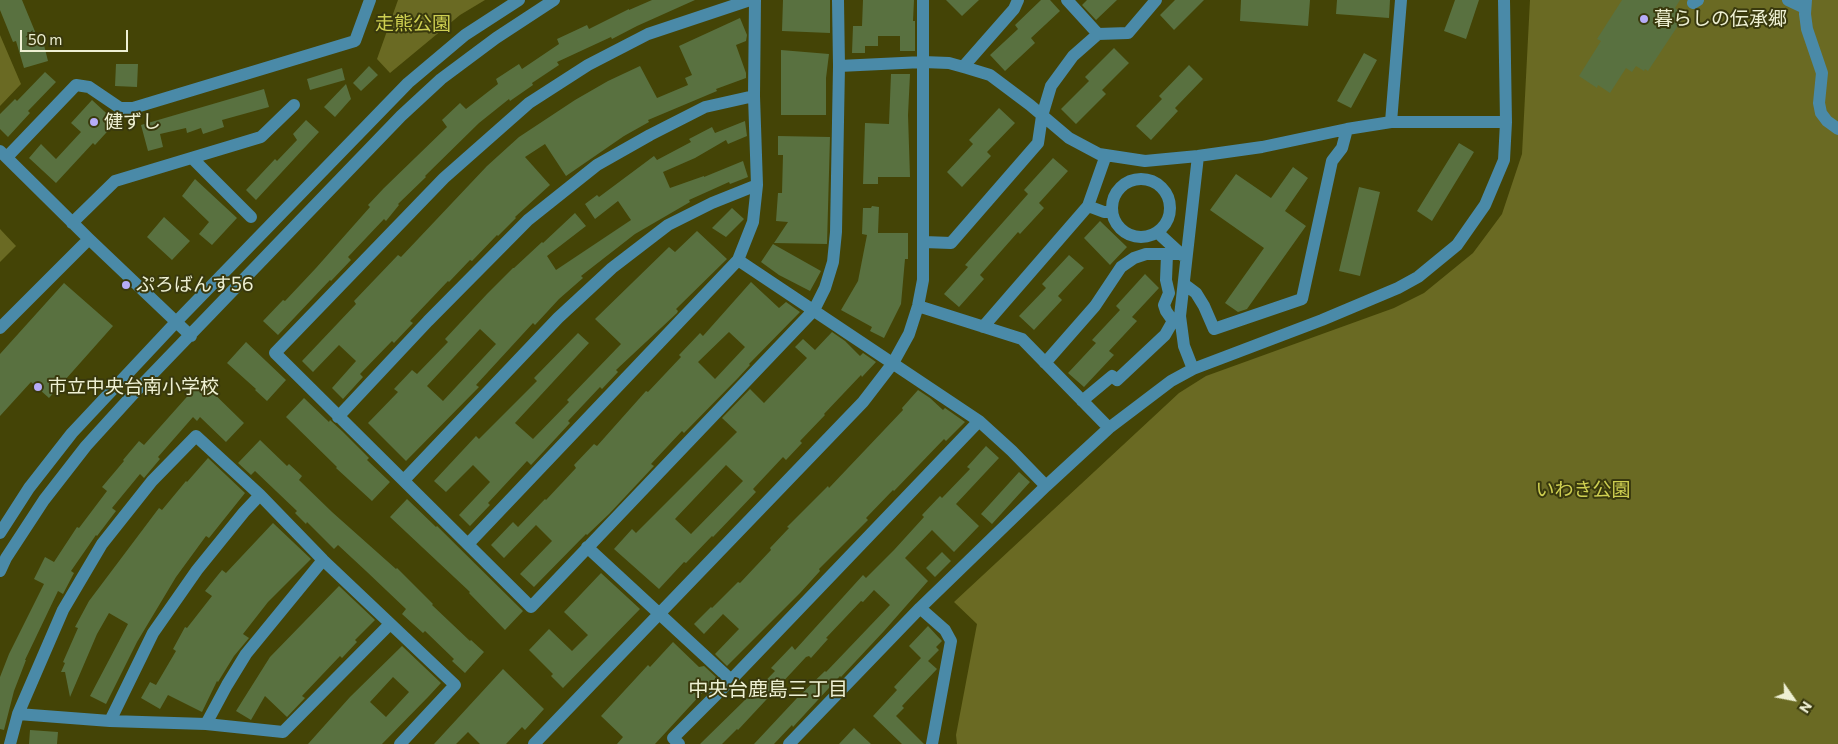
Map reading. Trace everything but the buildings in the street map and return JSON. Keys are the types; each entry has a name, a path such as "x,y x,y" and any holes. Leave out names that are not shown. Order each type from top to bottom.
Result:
{"street":[{"path":"191,336 72,223 3,154 76,85 89,87 120,108 133,108 355,41 370,0"},
{"path":"0,534 29,488 72,433 177,321 408,83 465,35 519,0"},
{"path":"0,571 6,558 44,500 86,446 401,116 442,79 496,38 554,0"},
{"path":"750,0 648,34 588,65 530,103 440,182 275,354 531,606 814,310 833,262 836,232 840,66 838,0"},
{"path":"468,544 738,260 753,222 757,185 754,96 755,0"},
{"path":"534,744 864,402 893,363 909,334 918,306 923,280 923,0"},
{"path":"964,67 1014,9 1018,0"},
{"path":"1067,0 1098,34"},
{"path":"924,242 951,243 1038,143 1042,116 1051,86 1073,56 1098,34 1128,32 1156,0"},
{"path":"1391,122 1401,0"},
{"path":"790,744 920,608 1046,486 1109,428 1171,381 1193,369 1339,313 1398,288 1418,277 1458,245 1485,205 1504,160 1506,122 1504,0"},
{"path":"1788,0 1806,4 1807,29 1822,73 1819,103 1821,113 1827,122 1838,129"},
{"path":"840,66 923,62 949,63 990,75 1069,138 1099,154 1145,161 1262,147 1391,122 1506,122"},
{"path":"338,417 428,321 528,220 597,165 705,107 754,96"},
{"path":"72,223 115,181 261,137 294,105"},
{"path":"1184,284 1196,293 1204,306 1214,330 1302,299 1332,161 1342,148 1347,129"},
{"path":"984,327 1088,206 1106,155"},
{"path":"1082,401 1112,376 1117,380 1165,335 1176,321 1184,284 1184,254 1198,156"},
{"path":"192,158 251,217"},
{"path":"1142,178 1154,181 1163,188 1169,198 1170,210 1168,221 1158,232 1150,236 1135,237 1128,235 1119,228 1113,218 1111,206 1114,195 1121,186 1131,180 1142,178"},
{"path":"404,480 558,318 612,268 668,224 712,203 757,185"},
{"path":"1088,206 1104,212 1112,212"},
{"path":"1158,232 1184,254"},
{"path":"1134,258 1132,249 1135,237"},
{"path":"0,328 89,239"},
{"path":"1045,363 1095,306 1121,267 1134,258 1146,254 1184,254"},
{"path":"1166,255 1166,280 1169,293 1164,305 1166,311 1176,321 1193,369"},
{"path":"738,260 979,421 1046,486"},
{"path":"918,306 1022,339 1109,428"},
{"path":"679,744 673,738 979,421"},
{"path":"10,744 18,714 63,610 102,544 152,481 196,436 260,495 323,560 455,685 401,744"},
{"path":"110,721 153,633 196,570 260,495"},
{"path":"587,547 731,680"},
{"path":"206,724 246,654 323,560"},
{"path":"920,608 945,630 951,641 932,744"},
{"path":"18,714 110,721 206,724 283,732 390,624"}],"green space":[{"name":"走熊公園","path":"398,0 485,0 460,15 390,73 377,59"},
{"name":"いわき公園","path":"1530,0 1838,0 1838,744 957,744 956,735 977,624 954,602 1179,393 1206,376 1394,308 1424,293 1473,253 1502,214 1522,154"},
{"path":"0,35 21,84 0,106"},
{"path":"0,229 16,246 0,262"}],"place":[{"name":"暮らしの伝承郷","path":"1644,19"},
{"name":"健ずし","path":"94,122"},
{"name":"ぷろばんす56","path":"126,285"},
{"name":"市立中央台南小学校","path":"38,387"}],"district":[{"name":"中央台鹿島三丁目","path":"768,689"}]}
